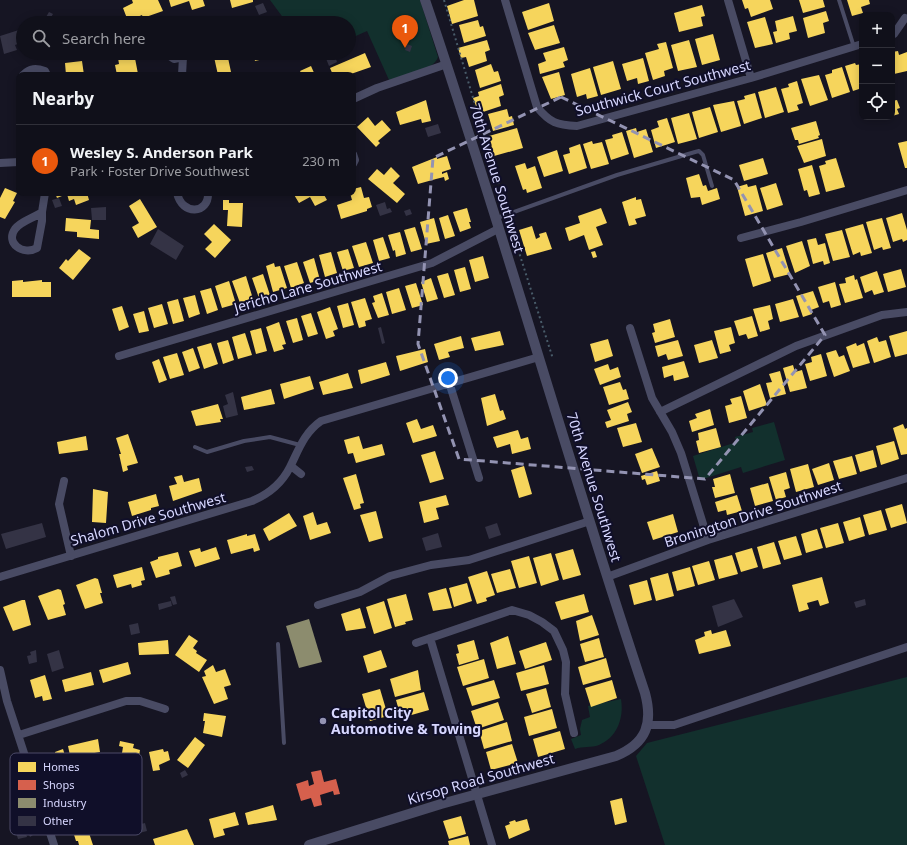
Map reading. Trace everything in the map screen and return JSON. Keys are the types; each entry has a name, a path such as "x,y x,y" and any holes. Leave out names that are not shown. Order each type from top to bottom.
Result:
{"street":[{"name":"70th Avenue Southwest","path":"425,0 447,64 607,577 645,693 648,725"},
{"name":"Southwick Court Southwest","path":"505,0 537,108 545,118 559,125 577,126 751,78 859,45"},
{"path":"728,0 751,78"},
{"path":"895,33 905,18"},
{"path":"183,72 185,60"},
{"path":"356,98 378,88 447,64"},
{"path":"27,72 37,68 46,72"},
{"path":"0,163 16,162"},
{"path":"741,238 801,222 907,190"},
{"path":"42,212 15,229 12,235 13,242 21,250 26,252 36,248 42,221 45,196"},
{"path":"178,196 180,204 193,210 205,204 208,200 208,196"},
{"name":"Jericho Lane Southwest","path":"119,356 432,263 498,229"},
{"path":"660,412 796,346 882,315 907,312"},
{"path":"630,328 652,398 672,432 681,453 708,540"},
{"name":"Shalom Drive Southwest","path":"0,577 252,501 276,486 291,466 300,445 310,430 325,420 539,356"},
{"path":"449,382 479,478"},
{"path":"291,466 301,474"},
{"name":"Bronington Drive Southwest","path":"607,577 708,540 907,478"},
{"path":"64,481 59,504 71,556"},
{"path":"318,604 360,592 390,576 431,565 468,560 590,521"},
{"path":"416,643 512,610 529,615 554,631 560,640 566,662 565,694 574,733"},
{"path":"430,638 492,845"},
{"path":"648,725 674,725 907,648"},
{"path":"0,670 7,701 24,753"},
{"path":"19,736 126,701 140,701 165,709"},
{"name":"Kirsop Road Southwest","path":"309,845 477,794 628,751 643,737 648,725"},
{"path":"51,835 54,845"}],"lane":[{"path":"839,0 854,47"},
{"path":"495,219 507,213 616,175 699,151 703,155 712,186"},
{"path":"195,447 207,452 244,441 270,437 300,445"},
{"path":"278,644 284,743"}],"path":[{"path":"444,0 507,213 553,359"}],"highlighted area":[{"path":"561,97 734,180 825,335 705,479 459,459 418,344 433,158"}],"green space":[{"path":"270,0 420,0 438,57 435,62 424,69 409,75 389,80 367,31 356,36 356,16 282,16"},
{"path":"774,422 785,460 743,473 741,467 700,480 693,456 737,442 735,437 753,432 752,428"},
{"path":"907,677 907,845 665,845 636,756 647,743"},
{"path":"621,699 622,713 618,726 611,737 599,745 575,749 571,739 581,735 580,729 582,720 590,717 588,706"}],"building: Homes":[{"path":"132,0 158,0 163,11 149,16 126,16 123,8 133,3"},
{"path":"169,0 203,0 205,6 192,10 189,1 171,7"},
{"path":"230,0 253,0 253,2 232,8"},
{"path":"464,0 474,0 478,16 452,24 447,6"},
{"path":"742,0 770,0 773,9 751,17 748,8 745,9"},
{"path":"799,0 823,0 825,7 803,13"},
{"path":"847,0 869,0 870,4 861,7 863,12 859,12 859,14 852,16"},
{"path":"549,3 554,21 528,30 522,12"},
{"path":"702,5 705,16 701,17 703,26 679,32 674,13"},
{"path":"826,11 829,21 823,23 825,33 808,38 803,18"},
{"path":"793,16 797,31 789,33 790,39 776,43 773,32 777,31 775,21"},
{"path":"765,17 773,44 755,48 747,22"},
{"path":"478,20 480,27 483,26 486,36 464,43 459,25"},
{"path":"554,25 560,43 535,50 528,33"},
{"path":"713,34 720,60 702,65 695,39"},
{"path":"487,40 490,50 485,52 487,61 469,67 466,57 461,58 458,48"},
{"path":"689,40 697,67 678,71 671,45"},
{"path":"666,42 673,68 664,71 665,76 653,80 645,53 659,49 657,44"},
{"path":"564,47 568,60 563,62 565,67 540,74 538,64 546,61 543,53"},
{"path":"898,51 899,55 907,52 907,71 895,74 895,52"},
{"path":"365,53 371,67 356,72 332,72 330,68 349,60 356,60 356,57"},
{"path":"643,58 649,81 638,84 637,78 627,81 622,64"},
{"path":"118,60 135,60 138,72 116,72 115,65 119,64"},
{"path":"215,60 228,60 231,72 217,72"},
{"path":"82,61 84,72 66,72 65,63"},
{"path":"613,61 621,89 601,95 593,67"},
{"path":"855,63 856,65 859,64 859,89 853,91 845,66"},
{"path":"491,64 494,72 498,71 501,81 480,88 475,70"},
{"path":"311,66 314,72 300,72"},
{"path":"842,67 850,92 832,98 825,75 832,73 832,70"},
{"path":"590,68 598,96 587,99 586,94 577,97 571,74"},
{"path":"559,72 565,95 551,99 542,77"},
{"path":"819,75 828,100 810,106 801,79"},
{"path":"797,81 803,103 797,105 799,110 788,113 781,89 789,87 788,84"},
{"path":"501,84 504,95 499,97 501,106 483,112 481,104 476,106 473,98 479,96 478,92"},
{"path":"776,87 784,112 765,118 758,92"},
{"path":"755,93 762,118 744,124 737,101 745,99 744,96"},
{"path":"426,100 431,121 422,123 421,119 400,125 396,112"},
{"path":"895,100 897,100 900,108 897,109 899,114 895,115"},
{"path":"734,101 741,126 721,132 713,105"},
{"path":"710,107 718,132 699,138 692,112"},
{"path":"507,109 509,117 512,116 514,125 493,131 488,114"},
{"path":"689,113 697,139 678,144 671,118"},
{"path":"368,117 375,126 382,120 391,130 378,141 380,143 376,147 357,127"},
{"path":"667,118 675,142 656,148 651,130 659,127 657,121"},
{"path":"816,121 820,135 818,136 819,138 799,144 798,140 795,140 791,128"},
{"path":"517,128 523,148 494,156 489,136"},
{"path":"636,128 637,132 646,129 653,152 634,158 626,131"},
{"path":"622,132 629,154 611,160 605,140 613,138 612,135"},
{"path":"822,139 826,156 804,163 797,146"},
{"path":"592,141 593,144 602,142 609,164 591,169 583,144"},
{"path":"907,141 907,168 905,168 898,143"},
{"path":"580,144 587,168 569,174 563,155 570,153 569,148"},
{"path":"557,150 563,171 544,177 537,157"},
{"path":"447,156 451,169 442,172 442,174 447,172 449,179 445,181 444,177 418,184 412,167 437,157 437,159"},
{"path":"763,158 768,174 744,181 739,165"},
{"path":"836,158 845,187 826,192 819,166 826,164 825,161"},
{"path":"525,163 527,169 535,166 542,188 527,193 526,189 523,190 515,166"},
{"path":"812,165 820,194 809,197 807,190 804,191 798,169"},
{"path":"391,167 400,176 393,183 405,194 397,203 368,179 377,169 384,175"},
{"path":"699,174 703,186 706,185 708,191 717,188 720,199 702,205 700,197 691,198 686,178"},
{"path":"776,183 783,205 767,210 760,188"},
{"path":"747,184 748,187 756,185 763,211 745,216 737,187"},
{"path":"361,187 364,198 369,197 372,207 367,209 367,211 341,219 337,205 352,200 351,196 356,196 356,188"},
{"path":"5,188 16,193 13,201 15,202 5,219 0,217 0,198"},
{"path":"68,196 88,196 89,200 76,205 74,199 69,201"},
{"path":"295,196 325,196 327,200 315,206 310,197 299,203"},
{"path":"636,197 636,200 641,199 646,216 635,219 637,224 629,226 622,202"},
{"path":"140,199 157,227 138,238 132,227 139,223 129,206"},
{"path":"223,200 229,200 229,203 243,203 242,227 227,226 228,210 223,210"},
{"path":"467,208 471,228 460,232 453,212"},
{"path":"601,208 607,223 596,227 603,245 589,250 584,235 569,241 565,228 580,223 578,216"},
{"path":"902,213 907,230 907,240 903,242 902,239 893,242 886,218"},
{"path":"448,215 455,236 445,239 439,218"},
{"path":"66,218 91,220 90,229 99,230 99,239 77,237 77,232 65,231"},
{"path":"434,218 440,241 426,244 420,222"},
{"path":"882,218 891,248 883,250 882,247 874,250 866,222"},
{"path":"214,224 231,240 215,258 205,249 212,242 204,234"},
{"path":"863,224 872,253 861,256 860,252 853,255 845,229"},
{"path":"532,226 536,239 540,237 539,234 546,232 552,249 527,256 519,230"},
{"path":"415,227 422,249 411,252 404,230"},
{"path":"842,230 850,257 833,261 825,234"},
{"path":"400,232 406,254 396,257 395,250 393,251 388,235"},
{"path":"383,237 390,258 379,261 373,240"},
{"path":"816,238 818,245 825,243 830,263 824,265 823,261 813,264 807,240"},
{"path":"802,241 810,266 795,273 786,246"},
{"path":"366,242 373,263 359,267 352,246"},
{"path":"782,248 790,274 774,278 766,253"},
{"path":"79,249 91,258 73,280 59,268 66,259 68,261"},
{"path":"348,249 354,268 343,271 337,252"},
{"path":"595,251 597,257 593,258 591,252"},
{"path":"331,252 337,273 325,277 319,255"},
{"path":"763,254 771,281 753,287 745,259"},
{"path":"483,256 489,278 475,282 469,260"},
{"path":"314,258 320,280 310,283 303,262"},
{"path":"297,262 304,283 291,288 284,266"},
{"path":"274,263 275,267 280,266 287,288 273,292 266,266"},
{"path":"465,267 471,289 460,292 454,270"},
{"path":"901,269 906,287 888,292 883,274"},
{"path":"877,271 884,292 874,295 872,290 865,293 860,277"},
{"path":"448,273 455,295 444,298 437,276"},
{"path":"263,274 270,295 259,298 252,278"},
{"path":"854,275 855,280 857,279 863,298 845,303 839,284 846,283 845,278"},
{"path":"246,276 253,299 240,303 232,281"},
{"path":"431,278 438,299 427,302 421,282"},
{"path":"23,280 23,282 42,280 42,282 51,282 51,297 12,297 12,281"},
{"path":"229,281 236,304 222,308 215,286"},
{"path":"835,282 841,305 831,308 829,301 823,303 818,287"},
{"path":"416,283 423,305 412,308 405,286"},
{"path":"211,288 218,310 207,314 200,291"},
{"path":"399,288 406,310 392,314 386,292"},
{"path":"813,291 819,307 811,310 812,314 803,317 796,296"},
{"path":"382,293 389,315 378,318 372,303 375,302 373,296"},
{"path":"195,295 200,314 189,318 183,298"},
{"path":"365,298 372,319 365,321 366,326 359,328 351,302"},
{"path":"178,299 184,321 173,324 167,302"},
{"path":"793,299 799,317 780,322 775,304"},
{"path":"348,303 354,325 343,328 337,306"},
{"path":"162,304 168,324 154,328 148,308"},
{"path":"770,305 773,319 768,321 770,329 760,332 753,309"},
{"path":"122,306 129,327 119,331 112,309"},
{"path":"330,307 338,329 333,331 335,336 326,339 317,312"},
{"path":"144,311 149,331 139,333 133,314"},
{"path":"311,313 318,334 308,337 301,316"},
{"path":"752,316 758,336 748,339 746,334 739,336 734,321"},
{"path":"297,318 303,340 293,343 286,321"},
{"path":"670,319 675,337 655,343 652,333 655,332 653,324"},
{"path":"279,322 286,344 282,345 284,349 274,352 266,327"},
{"path":"731,327 735,343 729,345 731,351 720,354 714,331"},
{"path":"261,328 267,351 256,354 250,331"},
{"path":"500,331 504,345 475,351 471,338"},
{"path":"907,331 907,354 895,357 889,336"},
{"path":"245,333 252,355 238,359 232,337"},
{"path":"461,336 464,348 448,352 450,357 439,360 434,344"},
{"path":"877,337 879,342 886,340 891,357 874,363 867,341"},
{"path":"608,339 613,356 595,362 590,344"},
{"path":"228,340 234,360 223,364 217,343"},
{"path":"678,340 683,356 668,360 666,354 658,357 655,346"},
{"path":"712,340 718,358 699,363 694,345"},
{"path":"211,343 218,364 204,369 197,347"},
{"path":"856,343 857,346 864,343 870,363 853,368 846,347"},
{"path":"193,348 200,368 189,372 182,352"},
{"path":"425,349 428,362 400,371 396,356"},
{"path":"836,350 839,357 844,355 850,371 834,377 826,353"},
{"path":"177,353 184,375 170,379 163,357"},
{"path":"821,354 827,376 810,381 805,364 812,362 811,357"},
{"path":"159,359 167,380 159,383 152,362"},
{"path":"684,361 689,377 674,381 673,375 664,378 662,367"},
{"path":"386,362 390,375 361,384 358,370"},
{"path":"608,364 610,370 618,367 621,377 600,385 594,369"},
{"path":"793,365 795,372 802,370 807,388 790,392 783,368"},
{"path":"780,371 786,394 770,398 766,383 772,382 769,374"},
{"path":"348,373 353,388 323,395 319,382"},
{"path":"310,376 314,389 284,399 280,384"},
{"path":"620,382 623,390 626,389 629,399 609,405 603,387"},
{"path":"760,384 767,405 749,411 743,391"},
{"path":"271,389 275,404 244,410 241,397"},
{"path":"495,394 500,411 503,410 506,419 487,426 481,398"},
{"path":"741,396 747,418 729,423 725,406 732,404 730,399"},
{"path":"628,402 632,412 627,414 629,421 607,428 605,422 611,420 607,410"},
{"path":"218,404 223,419 220,419 221,422 196,426 191,411"},
{"path":"710,409 714,425 692,432 689,421 697,418 695,414"},
{"path":"417,419 421,429 433,425 437,436 413,443 406,423"},
{"path":"636,423 642,442 623,447 617,428"},
{"path":"903,424 905,429 907,428 907,454 901,455 893,428"},
{"path":"716,428 721,447 699,453 696,441 699,440 698,433"},
{"path":"518,430 521,439 528,437 531,449 512,454 510,444 497,448 493,437"},
{"path":"128,434 138,463 127,466 128,470 123,472 119,454 121,454 116,438"},
{"path":"86,436 88,450 59,454 57,442"},
{"path":"359,436 363,449 382,444 385,455 356,463 353,453 348,454 344,440"},
{"path":"894,441 899,459 881,465 876,446"},
{"path":"652,448 660,467 642,473 635,454"},
{"path":"873,450 877,467 860,472 855,455"},
{"path":"435,451 444,479 430,483 421,455"},
{"path":"852,456 857,474 839,479 833,461"},
{"path":"829,463 834,480 818,485 812,469"},
{"path":"808,464 814,487 796,492 790,469"},
{"path":"524,466 532,494 519,498 511,470"},
{"path":"657,471 660,481 647,485 645,479 642,480 641,476"},
{"path":"786,472 790,488 784,490 786,497 776,500 769,477"},
{"path":"356,474 364,503 360,504 361,508 354,510 343,478"},
{"path":"730,474 735,493 715,498 712,487 715,487 713,479"},
{"path":"182,475 184,482 199,478 202,491 173,501 169,486 177,484 174,477"},
{"path":"768,483 773,501 755,506 750,488"},
{"path":"93,489 108,492 106,523 92,522"},
{"path":"156,494 159,506 132,516 128,502"},
{"path":"446,495 449,505 436,508 439,519 424,523 419,502"},
{"path":"737,495 742,511 727,515 726,510 718,512 715,502"},
{"path":"902,504 907,523 891,528 885,509"},
{"path":"881,510 887,530 869,535 863,515"},
{"path":"376,511 383,538 369,542 360,515"},
{"path":"313,512 317,525 327,522 331,533 310,540 303,516"},
{"path":"289,513 297,526 269,541 263,529"},
{"path":"673,514 678,532 653,540 647,522"},
{"path":"860,517 865,536 849,541 843,522"},
{"path":"838,523 844,543 826,548 820,528"},
{"path":"817,529 823,548 806,553 801,534"},
{"path":"247,534 247,536 255,534 260,550 254,552 253,548 231,554 227,540"},
{"path":"796,536 802,555 784,560 778,541"},
{"path":"774,542 781,564 763,569 757,547"},
{"path":"216,547 220,559 195,567 189,551 200,548 201,552"},
{"path":"752,548 758,567 741,572 735,553"},
{"path":"573,549 581,575 563,580 555,554"},
{"path":"178,552 182,566 169,570 170,574 156,578 150,562 158,559 158,557"},
{"path":"551,553 559,580 541,586 533,558"},
{"path":"732,555 738,574 719,579 714,560"},
{"path":"529,556 537,583 519,588 511,561"},
{"path":"709,561 715,580 698,585 692,566"},
{"path":"142,567 145,580 141,581 142,585 132,588 131,584 117,588 113,575"},
{"path":"690,567 695,586 677,591 672,572"},
{"path":"510,569 516,588 497,593 491,574"},
{"path":"487,571 495,595 486,598 487,601 477,604 468,577"},
{"path":"668,573 674,596 656,601 650,578"},
{"path":"822,577 829,603 820,606 818,600 807,603 809,609 799,612 792,585"},
{"path":"95,578 98,579 103,603 85,609 76,585"},
{"path":"647,580 652,600 634,605 629,585"},
{"path":"467,583 472,601 454,607 449,588"},
{"path":"446,588 452,608 433,611 428,593"},
{"path":"58,589 61,590 66,615 48,620 38,596"},
{"path":"406,594 413,620 395,627 387,599"},
{"path":"584,594 589,612 561,620 555,602"},
{"path":"25,600 31,625 13,631 3,607"},
{"path":"384,601 392,628 374,634 366,607"},
{"path":"360,608 366,628 346,631 341,614"},
{"path":"592,615 599,635 580,641 576,621"},
{"path":"711,630 712,634 726,630 731,646 699,654 695,640 705,636 704,632"},
{"path":"189,635 198,641 193,648 197,651 196,653 207,660 199,672 175,655"},
{"path":"508,636 516,664 497,669 490,643"},
{"path":"599,638 604,657 585,662 580,644"},
{"path":"168,640 169,654 139,655 138,643"},
{"path":"474,640 479,659 459,665 456,654 459,653 457,645"},
{"path":"546,642 552,660 525,669 519,651"},
{"path":"381,650 387,667 368,673 363,656"},
{"path":"606,658 611,677 583,685 578,667"},
{"path":"484,659 489,678 463,686 457,667"},
{"path":"128,662 131,674 103,683 99,670"},
{"path":"213,665 216,672 225,669 231,685 224,687 228,699 214,704 202,677 206,676 204,671"},
{"path":"544,665 549,684 521,691 516,673"},
{"path":"418,670 421,690 395,697 390,679"},
{"path":"91,672 94,685 65,692 62,680"},
{"path":"45,675 52,699 43,701 42,696 35,698 30,680"},
{"path":"494,680 500,698 472,706 466,688"},
{"path":"612,680 617,698 591,707 585,688"},
{"path":"546,688 551,707 532,713 526,694"},
{"path":"380,689 388,716 370,721 362,694"},
{"path":"424,692 429,710 401,718 396,700"},
{"path":"498,702 504,720 477,729 471,711"},
{"path":"552,709 557,728 529,736 524,717"},
{"path":"204,713 226,716 222,737 203,733 205,721 203,721"},
{"path":"507,722 512,741 484,749 479,731"},
{"path":"560,731 565,749 538,757 533,739"},
{"path":"195,737 205,745 188,768 177,760"},
{"path":"98,739 100,752 69,753 68,746"},
{"path":"120,741 134,744 133,748 140,750 140,753 122,753 123,747 119,746"},
{"path":"512,744 518,763 491,770 486,752"},
{"path":"63,749 64,753 55,753"},
{"path":"163,749 164,752 168,751 170,760 159,765 160,770 153,771 149,752"},
{"path":"622,798 627,822 615,825 610,801"},
{"path":"273,805 277,820 248,825 245,813"},
{"path":"235,812 239,825 223,829 225,835 214,838 209,819"},
{"path":"461,816 466,834 449,839 443,821"},
{"path":"527,819 530,830 509,839 505,826 510,824 509,822 515,820 516,822"},
{"path":"187,829 194,845 155,845 153,839"},
{"path":"74,835 90,835 93,845 79,845 78,841 76,841"},
{"path":"468,836 470,845 449,845 448,841"}],"building: Shops":[{"path":"321,770 324,782 336,779 340,794 334,795 333,791 320,795 322,805 314,807 311,798 301,801 296,784 308,780 309,786 314,784 311,772"}],"building: Industry":[{"path":"309,619 322,662 299,668 286,626"}],"building: Other":[{"path":"263,3 267,12 259,15 255,6"},
{"path":"49,12 53,14 52,16 47,16"},
{"path":"16,31 16,50 4,54 0,36"},
{"path":"407,44 412,46 410,52 405,50"},
{"path":"327,60 336,60 337,62 329,66"},
{"path":"438,124 441,133 428,137 425,128"},
{"path":"59,198 62,206 55,208 52,200"},
{"path":"385,202 387,209 390,208 392,212 380,216 376,205"},
{"path":"106,207 106,220 92,220 91,208"},
{"path":"410,209 412,214 406,216 404,211"},
{"path":"158,229 184,246 176,260 150,244"},
{"path":"381,327 385,343 382,344 378,328"},
{"path":"233,392 238,415 226,418 223,406 228,404 225,395"},
{"path":"252,466 254,470 247,472 245,467"},
{"path":"42,523 46,537 6,549 1,534"},
{"path":"497,523 501,535 489,539 485,527"},
{"path":"438,533 442,547 426,551 422,538"},
{"path":"175,596 177,604 173,605 170,597"},
{"path":"734,599 743,617 718,627 712,606"},
{"path":"865,599 866,605 856,608 854,602"},
{"path":"171,601 172,606 159,610 158,604"},
{"path":"138,623 140,633 131,635 129,625"},
{"path":"36,650 37,662 29,664 27,656 31,655 30,652"},
{"path":"59,650 64,668 52,672 47,654"},
{"path":"185,770 188,775 182,778 180,773"},
{"path":"145,823 147,831 142,832 142,824"},
{"path":"17,835 26,835 27,837 18,839"}],"place":[{"name":"Wesley S. Anderson Park","path":"405,48"},
{"name":"Capitol City Automotive & Towing","path":"323,721"}]}
